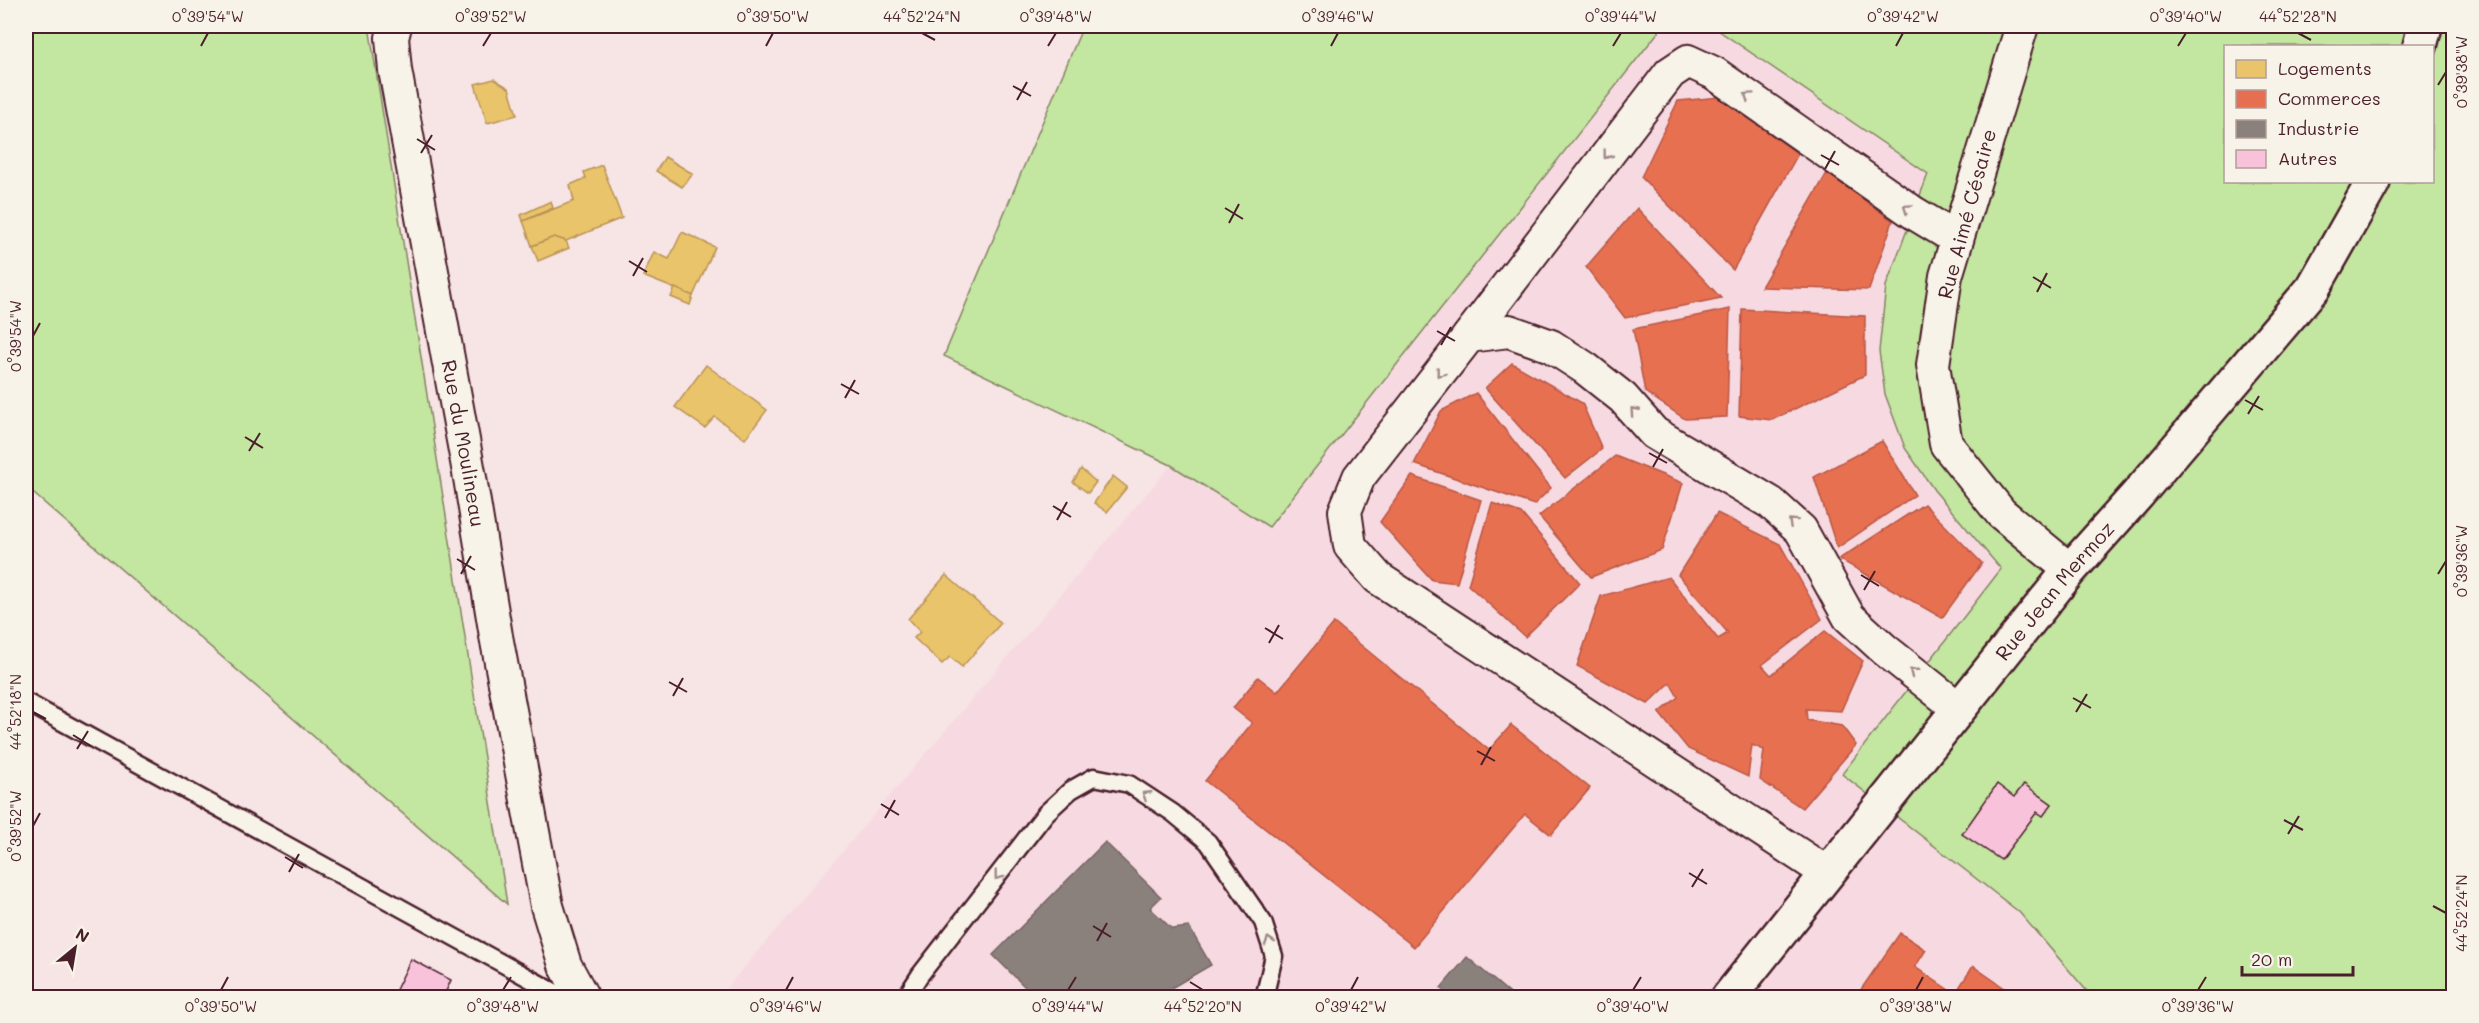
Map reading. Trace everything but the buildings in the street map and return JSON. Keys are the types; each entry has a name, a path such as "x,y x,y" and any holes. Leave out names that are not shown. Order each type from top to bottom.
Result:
{"street":[{"name":"Rue du Moulineau","path":"395,26 392,38 395,70 470,478 496,636 547,906 565,965 583,998"},
{"name":"Rue Aimé Césaire","path":"2022,26 1946,276 1932,365 1946,444 2001,513 2070,570"},
{"path":"2420,45 2425,26"},
{"path":"1827,873 1378,578 1350,546 1345,511 1359,477 1670,73 1688,61 1714,73 1914,213 1957,239"},
{"name":"Rue Jean Mermoz","path":"1728,998 2070,570 2138,494 2313,288 2372,183"},
{"path":"1469,336 1509,331 1551,346 1585,368 1623,398 1654,433 1771,503 1801,530 1849,617 1884,649 1958,708"}],"lane":[{"path":"26,702 565,998"},
{"path":"905,998 920,975 1046,813 1071,790 1094,777 1129,784 1173,813 1208,843 1263,922 1274,956 1264,998"}],"shaded area":[{"path":"1663,26 1712,26 1928,174 1886,286 1879,351 1885,394 1905,448 1934,490 2001,569 1842,774 2019,912 2092,997 718,998 1171,465 1270,527"}],"green space":[{"path":"26,26 369,26 507,904 26,487"},
{"path":"1083,26 1663,26 1269,527 1171,465 944,356"},
{"path":"1712,26 2453,26 2453,997 2092,997 2019,912 1842,774 2001,569 1934,490 1905,448 1885,394 1879,351 1886,286 1928,174"}]}
